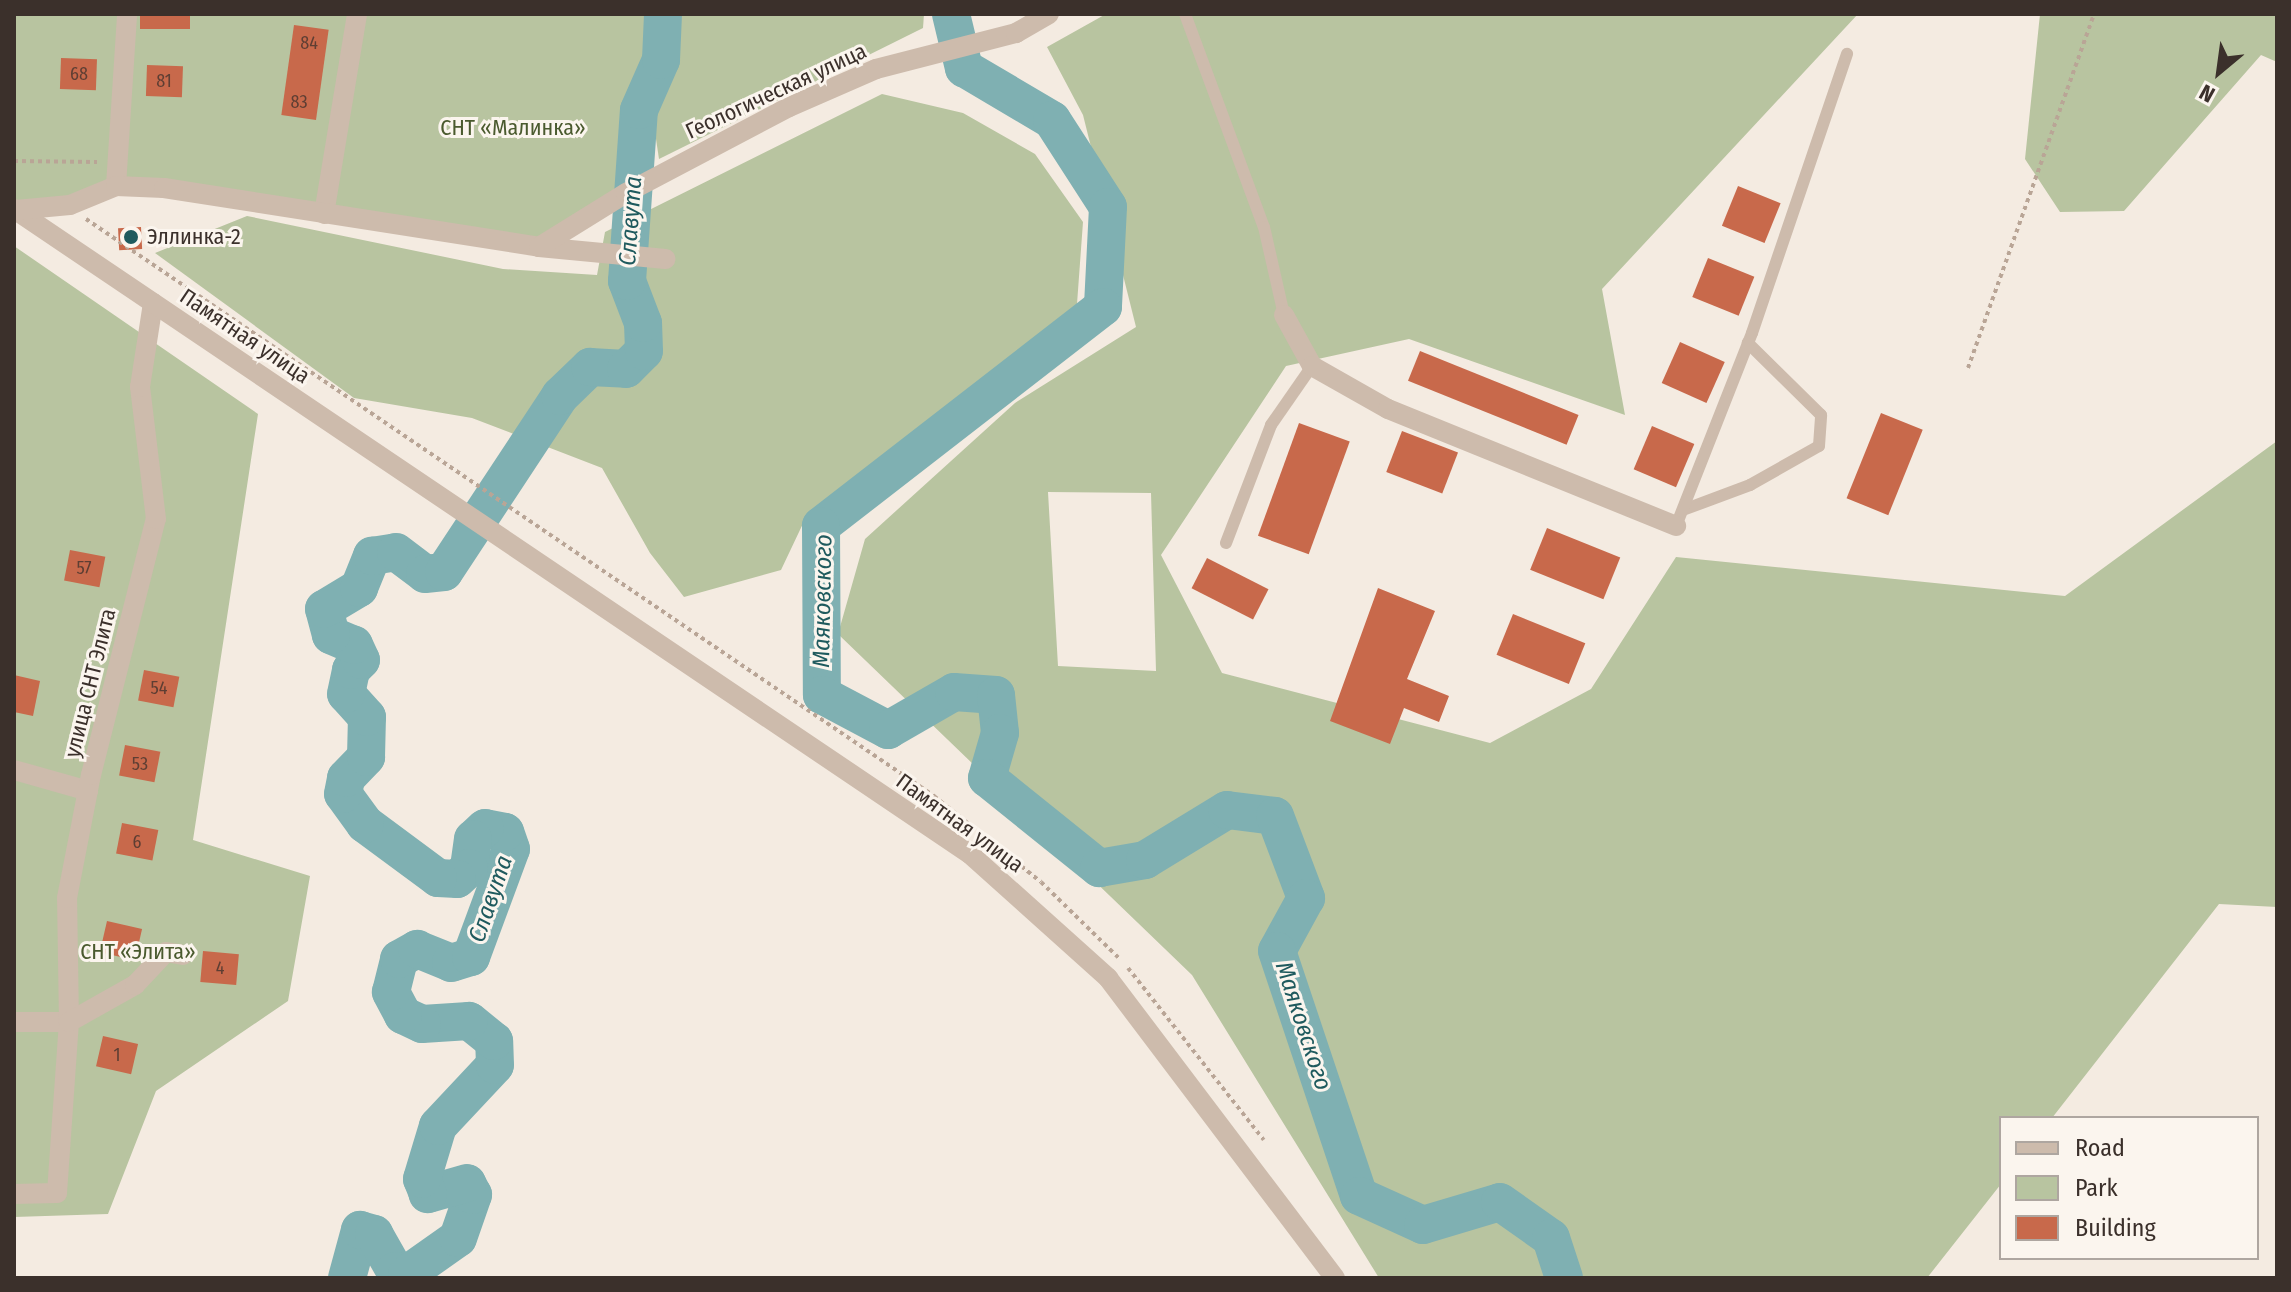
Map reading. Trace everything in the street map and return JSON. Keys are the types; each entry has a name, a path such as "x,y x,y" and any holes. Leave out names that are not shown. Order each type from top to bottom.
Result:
{"street":[{"path":"116,186 127,14"},
{"path":"324,214 357,14"},
{"name":"Геологическая улица","path":"539,247 684,161 876,69 1016,33 1049,14"},
{"path":"15,210 70,205 116,186 539,247 665,259"},
{"name":"Памятная улица","path":"15,210 970,854 1108,978 1335,1278"},
{"name":"улица СНТ Элита","path":"14,1194 57,1193 69,1022 67,898 88,791 156,519 140,387 153,303"},
{"path":"1284,315 1312,366 1388,409 1679,518"},
{"path":"14,770 88,791"},
{"path":"14,1022 69,1022 135,985 166,952 183,955"}],"lane":[{"path":"1185,14 1264,227 1284,315"},
{"path":"1679,518 1748,343 1847,54"},
{"path":"1679,518 1750,485 1819,446 1821,415 1748,343"},
{"path":"1226,543 1271,425 1312,366"}],"path":[{"path":"1968,368 2094,14"},
{"path":"14,161 104,162"},
{"path":"85,209 91,227 560,540 989,837 1138,978 1264,1140"}],"green space":[{"name":"СНТ «Малинка»","path":"14,14 663,14 661,60 626,193 539,247 164,188 14,209"},
{"path":"670,14 924,14 923,28 659,159 653,119"},
{"path":"1106,14 1858,14 1602,289 1625,415 1409,339 1286,366 1161,555 1222,673 1490,743 1591,689 1676,557 2065,596 2277,441 2277,907 2219,904 2054,1116 1999,1116 1999,1187 1927,1278 1379,1278 1192,975 838,634 865,539 1015,403 1136,327 1083,115 1047,47","holes":["1048,492 1151,493 1156,671 1058,666"]},
{"path":"2040,14 2277,14 2277,62 2261,55 2124,211 2060,212 2025,159"},
{"path":"882,94 963,113 1035,154 1083,222 1077,304 961,401 808,513 781,570 684,597 650,553 602,468 472,418 354,398 155,253 247,216 503,269 597,275 605,232"},
{"name":"СНТ «Элита»","path":"14,246 258,414 193,840 310,876 288,1001 156,1091 108,1214 14,1217"}],"building":[{"path":"140,14 190,14 190,29 140,29"},
{"path":"294,25 329,30 316,120 281,115"},
{"path":"61,58 97,59 96,90 60,89"},
{"path":"147,65 183,66 182,97 146,96"},
{"path":"1738,186 1781,203 1765,243 1722,226"},
{"path":"141,227 142,249 119,250 118,228"},
{"path":"1708,258 1754,277 1739,316 1692,297"},
{"path":"1680,342 1725,362 1706,403 1662,383"},
{"path":"1420,351 1579,415 1567,445 1408,381"},
{"path":"1881,413 1923,430 1888,515 1847,498"},
{"path":"1299,423 1350,441 1309,554 1258,536"},
{"path":"1652,426 1694,444 1676,487 1634,469"},
{"path":"1402,431 1458,453 1442,494 1386,472"},
{"path":"1547,528 1620,558 1603,599 1530,570"},
{"path":"70,550 105,557 99,587 64,580"},
{"path":"1207,558 1268,589 1253,620 1192,588"},
{"path":"1378,588 1435,611 1407,679 1449,696 1439,722 1404,708 1390,744 1330,721"},
{"path":"1513,614 1585,643 1569,684 1497,655"},
{"path":"144,670 179,677 173,707 138,700"},
{"path":"14,675 40,681 33,716 14,712"},
{"path":"125,745 160,752 154,782 119,775"},
{"path":"122,823 158,830 152,860 116,853"},
{"path":"107,921 142,929 135,960 100,952"},
{"path":"203,951 239,954 236,985 200,982"},
{"path":"103,1036 138,1044 131,1074 96,1066"}],"waterway":[{"name":"Славута","path":"347,1278 360,1230 374,1234 395,1271 407,1274 458,1238 473,1195 467,1183 428,1194 422,1179 438,1126 495,1065 494,1041 469,1021 422,1024 403,1015 391,992 399,959 417,949 451,963 471,957 511,849 505,832 485,828 473,839 469,868 457,879 438,878 365,824 343,794 346,778 366,757 367,717 346,694 351,670 361,660 354,645 331,635 324,609 359,588 372,556 396,552 425,574 444,572 560,396 590,367 626,369 644,351 643,323 627,281 639,110 661,60 663,14"},
{"name":"Маяковского","path":"951,14 964,68 1052,120 1108,207 1103,307 821,526 822,695 888,730 954,692 996,695 1000,733 987,778 1099,868 1145,860 1227,810 1275,816 1306,898 1277,951 1359,1196 1423,1225 1500,1202 1551,1238 1564,1278"}],"place":[{"name":"Эллинка-2","path":"131,237"}]}
